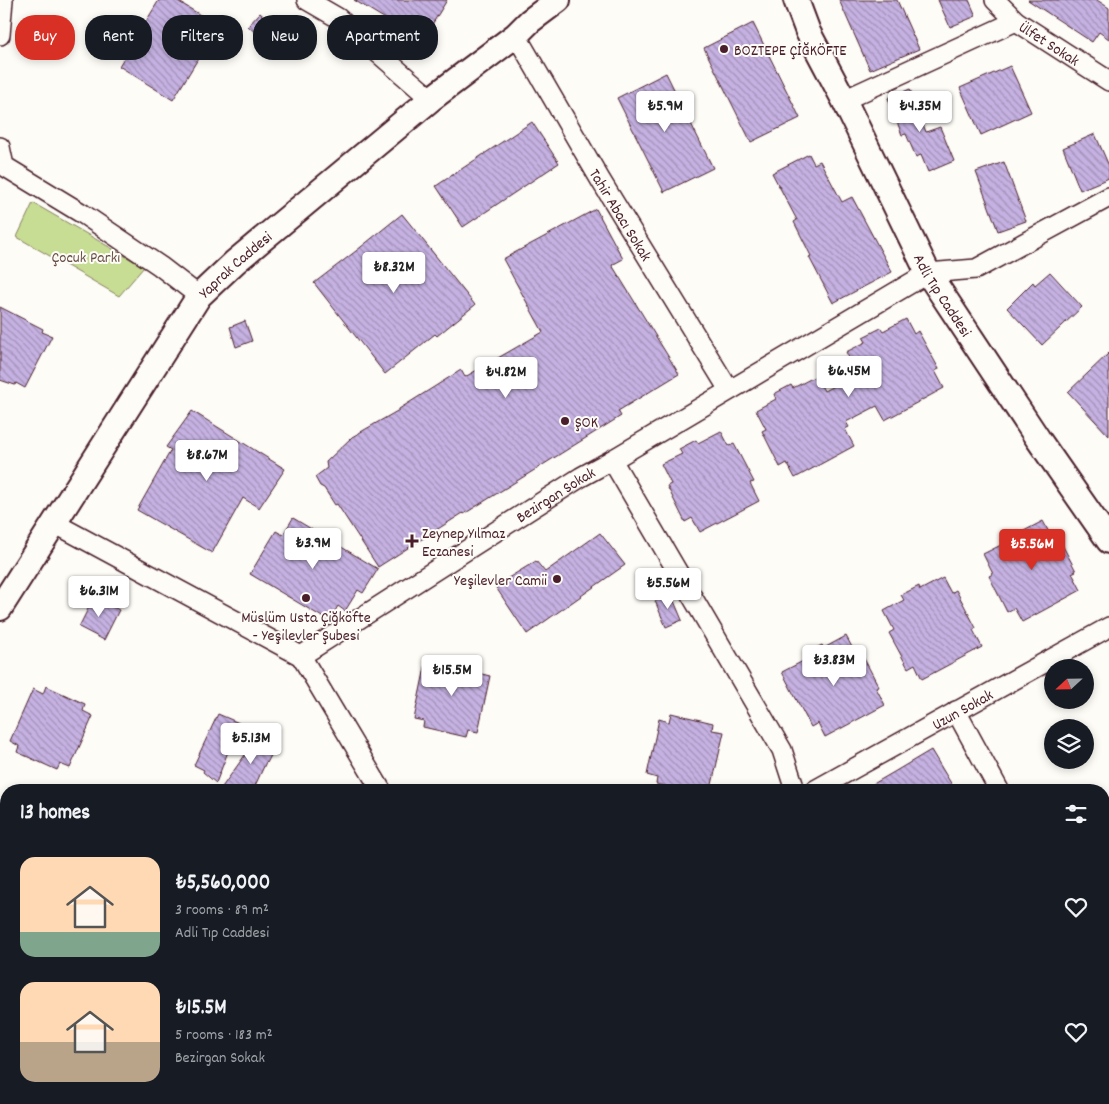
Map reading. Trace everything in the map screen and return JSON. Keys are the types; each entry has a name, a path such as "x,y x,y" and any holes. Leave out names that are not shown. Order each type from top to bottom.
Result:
{"street":[{"path":"0,35 3,0"},
{"path":"307,0 338,18 432,99"},
{"name":"Yaprak Caddesi","path":"0,608 199,296 235,262 432,99 516,35 530,21 558,0"},
{"name":"Adli Tıp Caddesi","path":"777,0 808,32"},
{"name":"Adli Tıp Caddesi","path":"796,0 808,32 844,100 928,273 1038,438 1106,529"},
{"name":"Ülfet Sokak","path":"995,0 1016,21 1109,81"},
{"path":"844,100 1016,21"},
{"name":"Tahir Abacı Sokak","path":"516,35 601,181 729,390"},
{"path":"0,147 4,166 83,214 160,266 199,296"},
{"path":"928,273 976,268 1109,196"},
{"name":"Bezirgan Sokak","path":"301,656 581,477 928,273"},
{"path":"612,460 782,750 793,784"},
{"path":"54,523 301,656 377,784"},
{"name":"Uzun Sokak","path":"826,784 1109,627"},
{"path":"956,711 997,784"}],"green space":[{"name":"Çocuk Parkı","path":"33,203 144,267 119,296 17,237"}],"building":[{"path":"159,0 176,0 200,15 162,15 162,60 197,60 173,100 119,66 123,60 152,60 152,15 150,15"},
{"path":"354,0 447,0 438,15 379,15"},
{"path":"839,0 897,0 919,49 870,70"},
{"path":"938,0 969,0 976,16 950,27"},
{"path":"1028,0 1097,0 1109,8 1109,39 1099,32 1092,42"},
{"path":"253,21 253,31 248,26"},
{"path":"753,23 800,118 751,142 704,48"},
{"path":"1010,66 1031,112 981,135 960,88"},
{"path":"666,73 713,168 664,192 617,98"},
{"path":"910,89 926,132 940,127 954,161 928,172 921,155 916,157 906,134 902,135 888,98"},
{"path":"532,122 559,163 463,227 436,186"},
{"path":"1095,134 1109,166 1109,178 1080,190 1063,148"},
{"path":"809,154 814,164 820,161 842,202 852,197 892,272 833,303 809,257 811,256 794,222 797,220 772,173"},
{"path":"1004,162 1026,221 998,231 976,172"},
{"path":"596,209 623,259 612,265 679,374 618,411 621,416 378,567 337,504 335,505 315,477 327,468 326,462 352,437 399,410 461,370 465,377 543,332 503,259"},
{"path":"402,214 475,305 385,374 314,283"},
{"path":"1050,272 1082,307 1042,345 1007,308 1033,282 1035,285"},
{"path":"0,307 43,329 42,332 52,336 25,388 16,383 15,385 0,380"},
{"path":"906,319 914,334 918,331 939,369 935,371 944,388 885,420 877,406 846,422 849,427 845,429 854,446 795,478 787,463 780,467 762,431 766,429 756,410 776,399 774,394 791,385 793,388 816,376 824,391 853,376 851,374 856,371 846,352 866,342 863,337 881,328 883,331"},
{"path":"245,321 252,341 236,347 230,327"},
{"path":"1109,353 1109,436 1068,392"},
{"path":"192,411 285,469 259,508 243,498 212,553 137,510 171,450 166,447"},
{"path":"721,431 729,446 734,444 754,482 750,483 759,501 700,532 692,518 685,522 667,486 671,484 661,464 682,454 679,449 696,440 698,443"},
{"path":"293,518 378,569 363,593 358,590 345,611 338,606 329,621 250,574 276,531 283,535"},
{"path":"1043,521 1051,536 1056,533 1076,571 1072,573 1081,590 1022,622 1014,608 1007,612 989,576 993,574 983,554 1003,544 1001,539 1018,530 1020,533"},
{"name":"Yeşilevler Camii","path":"600,533 625,565 527,634 495,586 536,561 545,572"},
{"path":"943,578 951,593 956,590 976,628 973,630 982,647 922,679 915,664 908,668 889,633 894,630 884,611 904,600 901,595 919,586 920,590"},
{"path":"671,594 682,620 666,627 655,601"},
{"path":"94,597 119,610 104,640 79,627"},
{"path":"846,636 854,651 859,649 879,687 876,688 885,705 825,737 818,723 811,727 782,672 807,659 804,654 822,645 824,648"},
{"path":"438,657 480,666 478,673 490,676 478,732 468,730 466,737 423,727 424,721 414,719 426,663 436,665"},
{"path":"46,686 85,704 83,711 93,716 70,768 60,764 57,770 17,752 19,746 10,741 33,689 43,694"},
{"path":"671,713 713,723 712,730 724,732 712,784 656,784 657,778 647,775 659,719 669,722"},
{"path":"218,714 239,723 216,783 203,772 204,770 194,765"},
{"path":"260,734 278,742 256,784 224,784"},
{"path":"931,750 951,784 873,784"}],"place":[{"name":"BOZTEPE ÇİĞKÖFTE","path":"724,49"},
{"name":"ŞOK","path":"565,421"},
{"name":"Zeynep Yılmaz Eczanesi","path":"412,541"},
{"name":"Yeşilevler Camii","path":"557,579"},
{"name":"Müslüm Usta Çiğköfte - Yeşilevler Şubesi","path":"306,598"}]}
